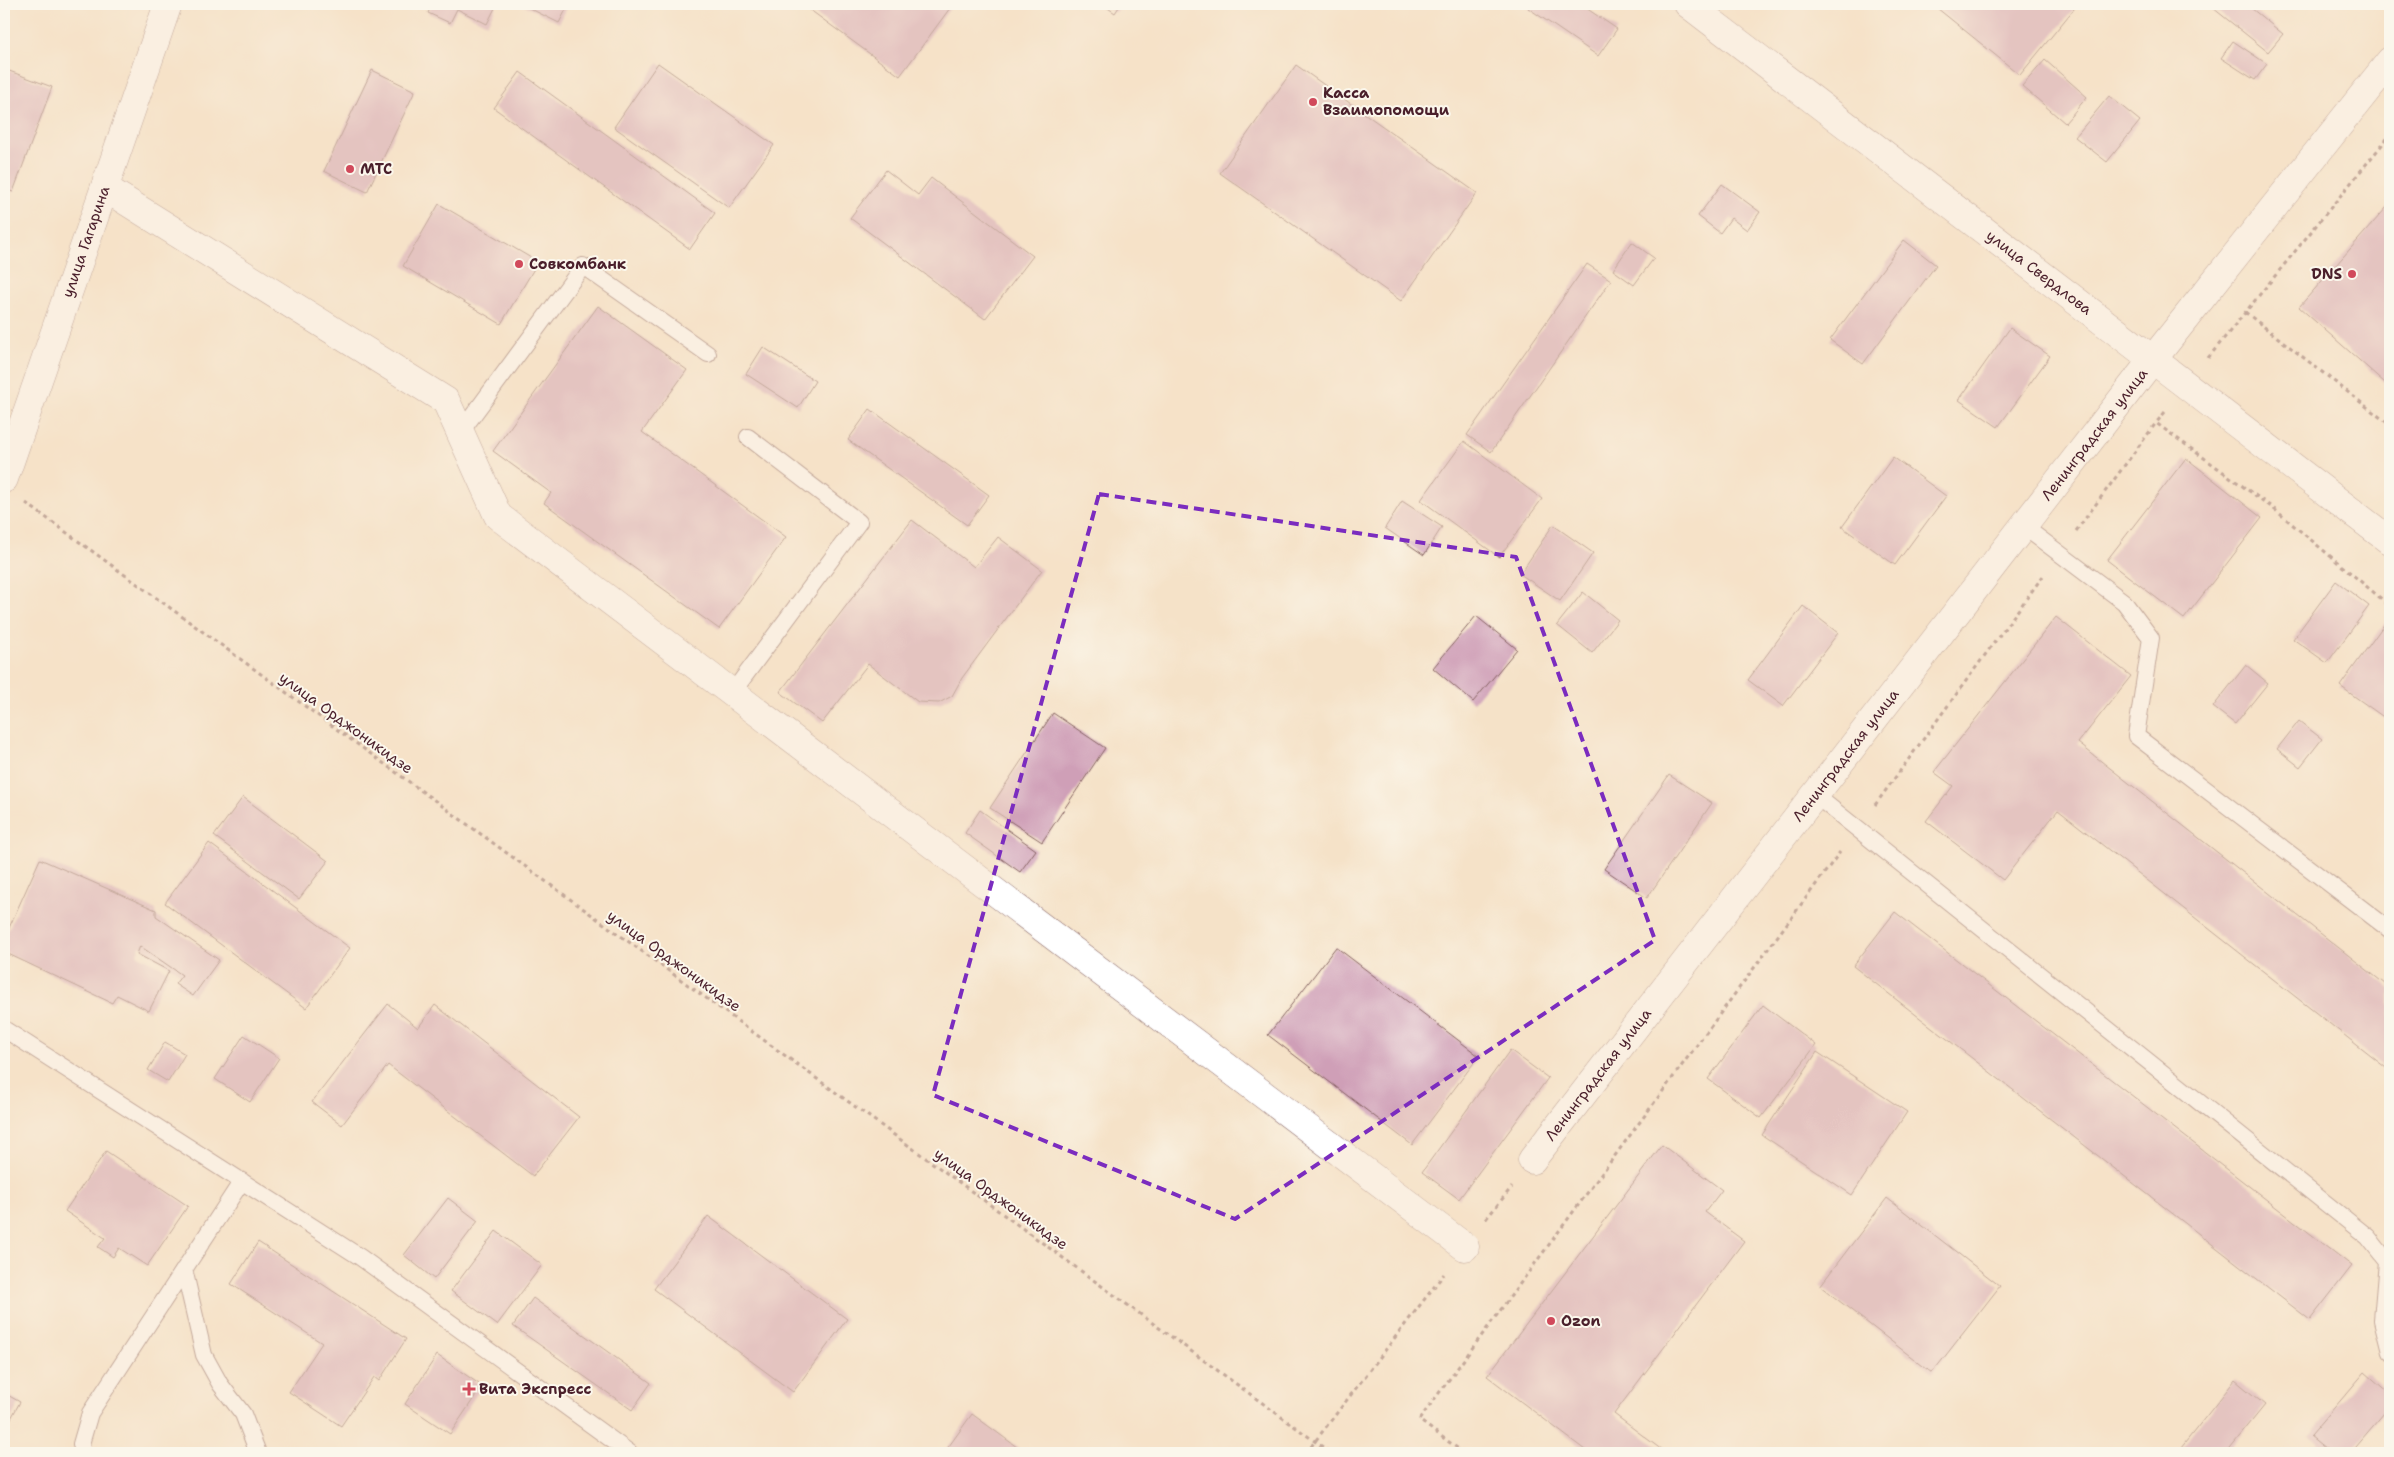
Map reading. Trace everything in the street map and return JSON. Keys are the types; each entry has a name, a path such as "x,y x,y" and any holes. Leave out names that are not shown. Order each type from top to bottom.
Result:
{"street":[{"name":"улица Гагарина","path":"12,489 104,188 168,4"},
{"name":"улица Свердлова","path":"1688,4 2390,542"},
{"name":"Ленинградская улица","path":"1532,1160 2153,359 2390,61"},
{"path":"104,188 446,401 498,516 1465,1247"}],"lane":[{"path":"460,433 583,266 708,354"},
{"path":"732,693 859,522 748,437"},
{"path":"2023,526 2124,602 2151,638 2136,736 2390,930"},
{"path":"1815,795 2368,1237 2387,1261 2382,1320 2390,1352"},
{"path":"4,1029 360,1257 630,1453"},
{"path":"82,1453 81,1444 90,1413 242,1181"},
{"path":"184,1269 204,1355 220,1384 243,1414 258,1453"}],"path":[{"path":"1464,1453 1419,1420 2156,423 2390,135"},
{"path":"2245,312 2390,425"},
{"path":"2156,423 2274,509 2390,606"},
{"name":"улица Орджоникидзе","path":"12,489 1331,1453"},
{"path":"1306,1453 1532,1160"}],"highlighted area":[{"path":"1099,494 1516,557 1655,940 1235,1219 933,1095"}],"building":[{"path":"432,4 497,4 487,24 457,9 450,23 428,13"},
{"path":"521,4 569,4 559,23"},
{"path":"802,4 953,4 900,76"},
{"path":"1102,4 1121,4 1115,13"},
{"path":"1531,4 1580,4 1617,29 1598,56 1528,8"},
{"path":"1932,4 2078,4 2020,75"},
{"path":"2208,4 2246,4 2283,34 2268,52"},
{"path":"2233,41 2267,64 2255,80 2221,58"},
{"path":"2045,60 2087,97 2065,123 2022,86"},
{"path":"658,63 774,145 729,208 614,127"},
{"path":"1296,65 1477,193 1401,301 1220,173"},
{"path":"4,69 52,87 13,192 4,189"},
{"path":"372,70 415,91 367,192 324,171"},
{"path":"520,72 715,213 690,249 494,108"},
{"path":"2109,96 2140,121 2107,162 2075,137"},
{"path":"886,170 918,195 931,178 1033,256 985,319 850,218"},
{"path":"1722,184 1760,212 1747,230 1731,218 1720,233 1698,216"},
{"path":"439,204 538,262 501,324 403,266"},
{"path":"2387,207 2390,210 2390,377 2385,383 2299,307"},
{"path":"1904,240 1936,265 1863,364 1830,340"},
{"path":"1632,242 1654,258 1634,285 1613,270"},
{"path":"1587,264 1611,280 1491,452 1467,435"},
{"path":"598,306 687,370 642,432 786,537 719,629 544,503 551,493 493,451"},
{"path":"2010,328 2050,356 1998,427 1959,400"},
{"path":"763,347 815,381 798,408 746,374"},
{"path":"870,409 989,495 967,525 848,440"},
{"path":"1464,441 1542,499 1499,557 1421,500"},
{"path":"1893,457 1946,496 1895,565 1842,527"},
{"path":"2186,458 2262,518 2184,619 2107,560"},
{"path":"1402,501 1442,527 1424,555 1385,528"},
{"path":"912,520 974,567 998,537 1042,570 962,678 952,696 939,703 918,702 868,664 822,723 780,692"},
{"path":"1553,525 1593,553 1560,601 1520,574"},
{"path":"2336,581 2369,606 2327,663 2293,639"},
{"path":"1583,592 1618,620 1592,653 1557,625"},
{"path":"1803,606 1838,633 1783,706 1748,680"},
{"path":"1476,616 1517,649 1473,702 1433,668"},
{"path":"2056,617 2131,676 2078,743 2390,988 2390,1071 2058,810 2003,880 1926,821 1953,786 1934,772"},
{"path":"2388,619 2390,621 2389,721 2340,686"},
{"path":"2246,665 2268,683 2235,724 2213,707"},
{"path":"1053,713 1105,748 1042,842 990,808"},
{"path":"2299,721 2322,739 2300,767 2277,749"},
{"path":"1669,775 1712,803 1647,898 1604,869"},
{"path":"243,797 328,861 299,899 214,836"},
{"path":"980,810 1036,850 1020,872 965,833"},
{"path":"209,843 350,948 306,1008 165,903"},
{"path":"40,859 156,910 156,916 219,960 193,996 175,984 182,975 140,946 137,954 169,971 149,1011 117,995 112,1003 4,952 4,939"},
{"path":"1895,912 2352,1266 2310,1320 1853,966"},
{"path":"1336,947 1479,1056 1412,1145 1268,1035"},
{"path":"388,1004 418,1028 435,1005 579,1117 533,1176 388,1065 342,1125 312,1102"},
{"path":"1763,1005 1816,1045 1761,1118 1708,1079"},
{"path":"244,1035 279,1058 250,1102 215,1079"},
{"path":"165,1042 185,1054 168,1082 148,1070"},
{"path":"1510,1050 1548,1078 1459,1199 1422,1172"},
{"path":"1817,1052 1907,1112 1852,1195 1762,1135"},
{"path":"1662,1145 1722,1190 1705,1212 1744,1241 1614,1414 1666,1453 1589,1453 1487,1376"},
{"path":"106,1151 188,1206 147,1266 119,1248 113,1257 98,1247 105,1238 65,1211"},
{"path":"448,1198 478,1221 434,1279 404,1255"},
{"path":"1887,1198 2000,1286 1932,1373 1820,1286"},
{"path":"708,1216 847,1319 793,1392 654,1289"},
{"path":"496,1231 542,1265 497,1325 451,1291"},
{"path":"258,1242 406,1339 379,1381 374,1377 341,1426 289,1392 322,1343 231,1284"},
{"path":"533,1298 651,1383 632,1410 513,1326"},
{"path":"437,1355 482,1386 450,1434 405,1404"},
{"path":"2365,1372 2390,1394 2390,1406 2350,1453 2331,1453 2310,1436"},
{"path":"2235,1380 2265,1405 2226,1453 2177,1453"},
{"path":"4,1393 20,1402 4,1431"},
{"path":"972,1414 1025,1453 944,1453"}],"place":[{"name":"Касса Взаимопомощи","path":"1313,102"},
{"name":"МТС","path":"350,169"},
{"name":"Совкомбанк","path":"519,264"},
{"name":"DNS","path":"2352,274"},
{"name":"Ozon","path":"1551,1321"},
{"name":"Вита Экспресс","path":"469,1389"}]}
